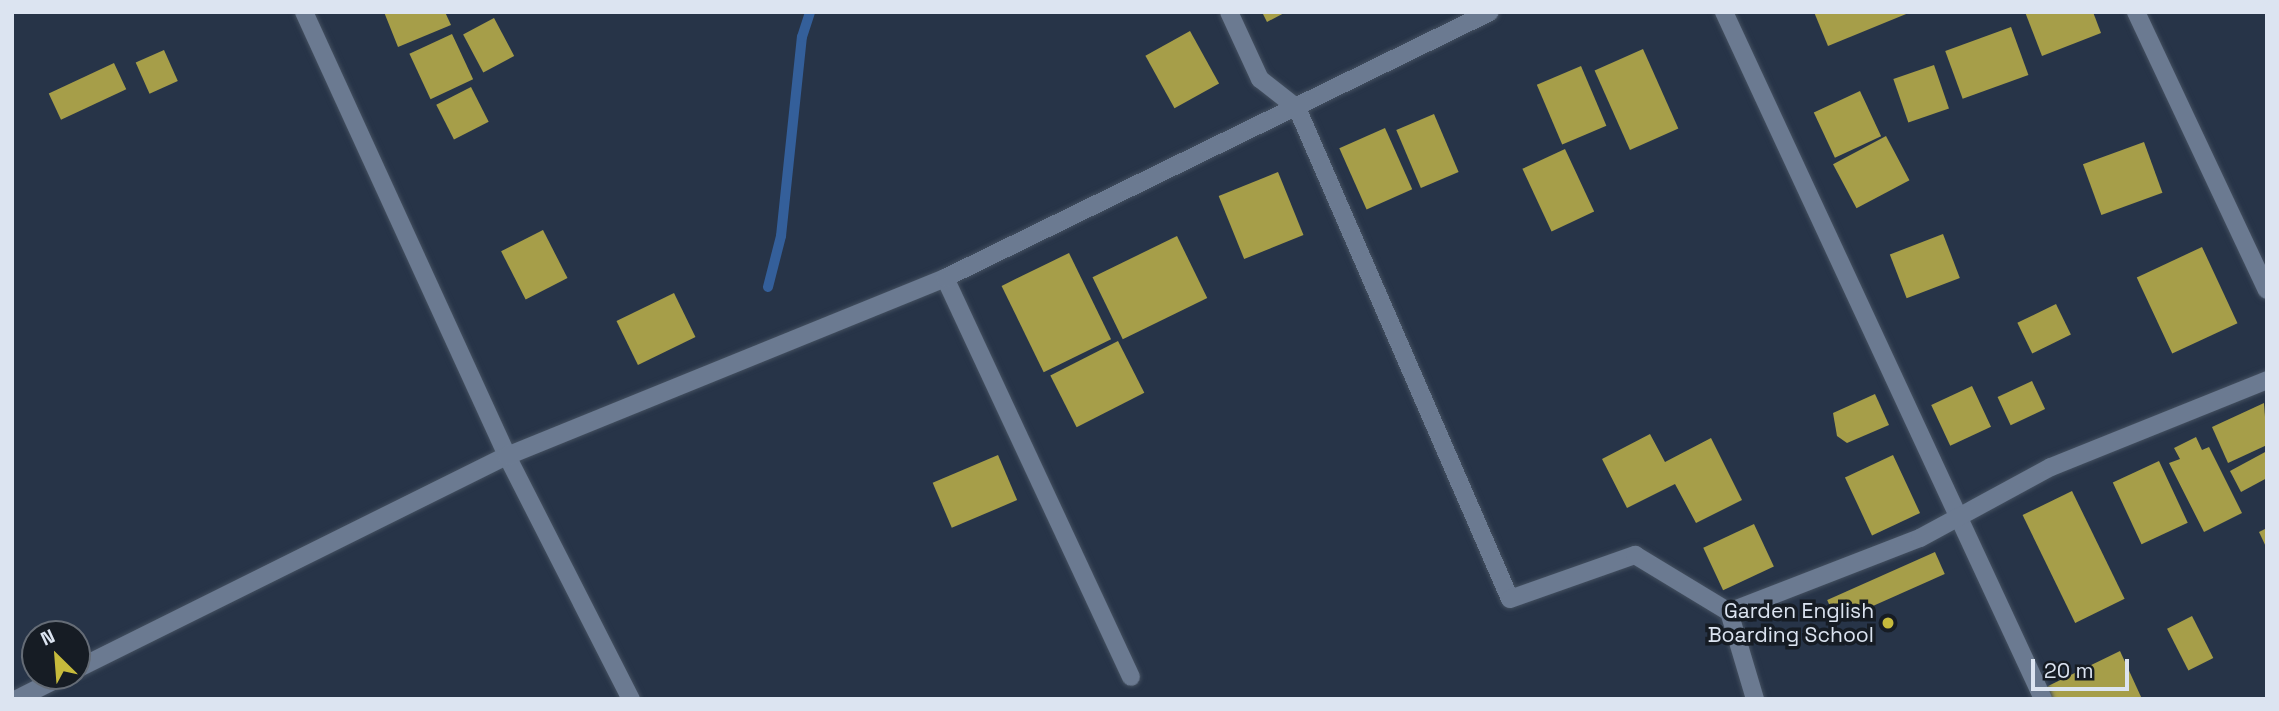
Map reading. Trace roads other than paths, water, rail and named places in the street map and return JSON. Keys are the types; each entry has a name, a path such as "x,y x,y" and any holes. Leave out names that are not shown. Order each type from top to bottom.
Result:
{"street":[{"path":"304,12 507,456 631,699"},
{"path":"1229,12 1260,79 1297,108 1510,599 1635,555 1729,612 1755,699"},
{"path":"91,662 507,456 946,278 1490,12"},
{"path":"1724,12 2043,699"},
{"path":"2136,12 2267,290"},
{"path":"946,278 1131,677"},
{"path":"1729,612 1958,520 2051,467 2267,380"},
{"path":"17,699 35,690"}],"waterway":[{"path":"768,287 781,236 802,37 810,12"}],"place":[{"name":"Garden English Boarding School","path":"1888,623"}]}
